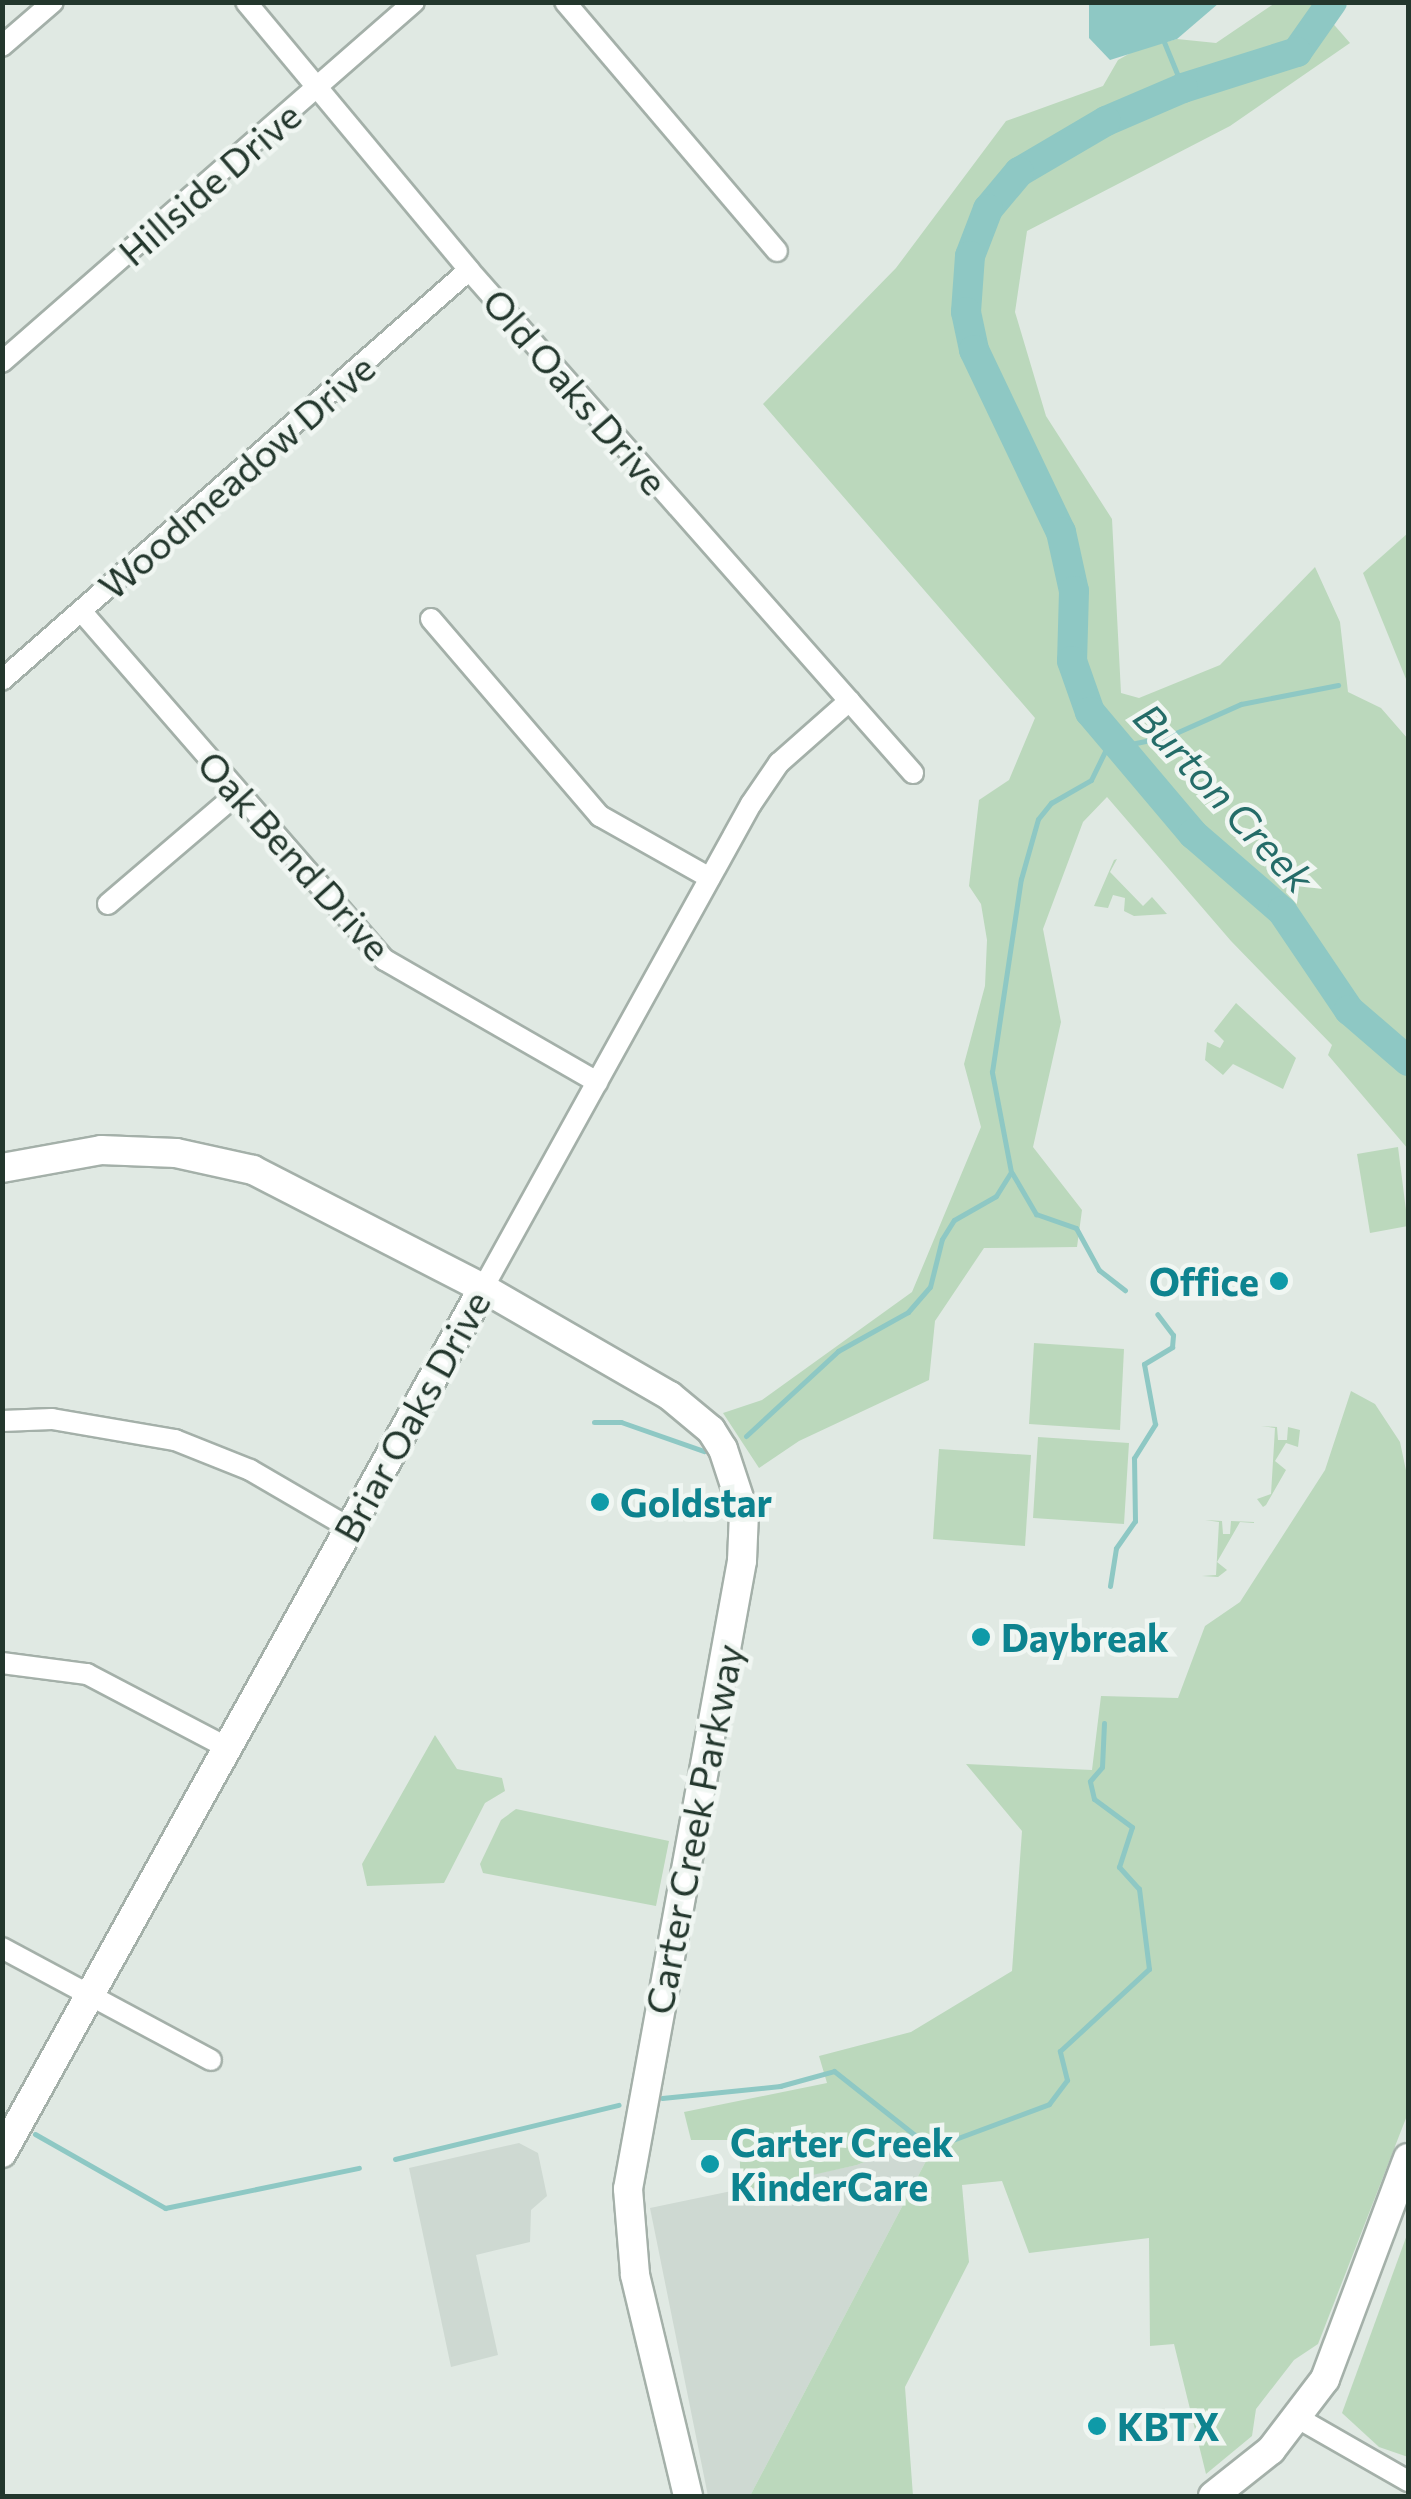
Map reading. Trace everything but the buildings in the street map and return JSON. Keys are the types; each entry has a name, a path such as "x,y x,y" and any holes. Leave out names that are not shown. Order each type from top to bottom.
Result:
{"street":[{"path":"2,46 53,2"},
{"name":"Old Oaks Drive","path":"246,2 470,270 913,773"},
{"name":"Hillside Drive","path":"2,362 414,2"},
{"path":"564,2 777,251"},
{"name":"Woodmeadow Drive","path":"2,680 470,270"},
{"name":"Oak Bend Drive","path":"82,612 385,960 597,1082"},
{"path":"431,619 600,816 710,878"},
{"name":"Briar Oaks Drive","path":"2,2153 710,878 779,763 848,701"},
{"path":"108,904 237,794"},
{"name":"Carter Creek Parkway","path":"2,1168 101,1150 210,1158 298,1191 483,1288 693,1412 724,1449 744,1513 734,1610 628,2189 635,2275 688,2496"},
{"path":"2,1422 52,1419 175,1440 250,1470 348,1527"},
{"path":"2,1663 88,1674 228,1748"},
{"path":"2,1948 211,2060"},
{"path":"1213,2496 1271,2450 1298,2418 1345,2340 1408,2158"},
{"path":"1298,2418 1408,2481"}],"shaded area":[{"path":"519,2143 538,2153 547,2196 531,2210 530,2242 476,2255 498,2355 451,2367 409,2168"},
{"path":"894,2150 926,2161 750,2496 708,2496 650,2208 857,2165"}],"green space":[{"path":"1275,3 1315,3 1350,43 1230,126 1027,231 1015,312 1046,416 1112,519 1121,693 1139,698 1220,665 1315,567 1340,622 1348,692 1381,708 1408,739 1408,1149 1328,1055 1332,1045 1231,941 1107,797 1083,822 1043,929 1061,1022 1033,1147 1082,1210 1077,1247 984,1248 935,1321 929,1380 799,1441 759,1468 723,1413 762,1400 912,1292 981,1127 964,1064 985,986 987,940 981,904 969,886 979,800 1009,780 1035,718 763,404 896,268 1006,121 1103,86 1118,60 1134,51 1177,39 1216,43"},
{"path":"1408,533 1408,684 1363,573"},
{"path":"1117,859 1110,872 1143,906 1152,897 1167,914 1134,916 1124,911 1125,898 1113,895 1108,908 1094,906 1114,860"},
{"path":"1236,1003 1296,1058 1283,1089 1233,1064 1223,1075 1205,1060 1207,1042 1220,1048 1224,1041 1214,1031"},
{"path":"1398,1147 1408,1226 1370,1233 1357,1154"},
{"path":"1034,1343 1124,1349 1120,1430 1029,1424"},
{"path":"1351,1391 1375,1404 1400,1442 1408,1480 1408,2113 1318,2344 1294,2360 1256,2409 1252,2436 1206,2474 1174,2344 1150,2346 1149,2238 1029,2253 1002,2181 962,2185 969,2262 905,2387 913,2496 750,2496 926,2161 894,2150 857,2165 741,2191 739,2140 691,2140 684,2112 827,2083 819,2056 911,2032 1012,1971 1022,1831 966,1764 1092,1770 1101,1696 1178,1698 1205,1626 1240,1602 1325,1470"},
{"path":"1261,1426 1277,1427 1278,1440 1287,1440 1288,1427 1300,1430 1298,1447 1286,1443 1275,1461 1286,1470 1263,1507 1257,1499 1271,1494 1275,1428"},
{"path":"1038,1437 1129,1443 1124,1524 1033,1518"},
{"path":"939,1449 1031,1455 1025,1546 933,1539"},
{"path":"1205,1520 1222,1521 1223,1534 1230,1534 1231,1521 1254,1522 1240,1522 1217,1562 1227,1570 1218,1577 1202,1576 1216,1575 1219,1522"},
{"path":"435,1735 457,1769 502,1778 505,1791 485,1803 444,1883 367,1886 362,1864"},
{"path":"516,1809 669,1841 656,1906 483,1873 480,1864 501,1820"},
{"path":"1408,2232 1408,2457 1379,2447 1342,2413"}],"water":[{"path":"1089,2 1219,3 1177,39 1110,60 1089,38"}],"waterway":[{"name":"Burton Creek","path":"1332,2 1297,52 1183,88 1106,121 1019,172 988,209 970,256 966,312 974,350 1061,532 1074,591 1072,661 1090,712 1193,834 1282,911 1349,1010 1408,1061"},
{"path":"1164,42 1183,88"},
{"path":"1117,747 1169,736 1241,704 1338,685"},
{"path":"746,1436 838,1351 908,1312 930,1287 942,1239 954,1220 996,1196 1011,1172 992,1072 1021,879 1038,819 1051,803 1091,780 1111,739"},
{"path":"1012,1173 1036,1214 1076,1228 1099,1270 1125,1290"},
{"path":"1110,1586 1116,1548 1135,1521 1134,1458 1155,1424 1144,1364 1172,1347 1173,1335 1157,1314"},
{"path":"594,1422 621,1422 704,1451"},
{"path":"662,2098 780,2086 834,2071 931,2148 1049,2104 1067,2080 1060,2051 1149,1969 1139,1889 1119,1867 1132,1827 1094,1799 1090,1781 1102,1767 1104,1723"},
{"path":"395,2159 619,2105"},
{"path":"35,2134 165,2208 359,2168"}],"place":[{"name":"Office","path":"1279,1281"},
{"name":"Goldstar","path":"600,1502"},
{"name":"Daybreak","path":"981,1637"},
{"name":"Carter Creek KinderCare","path":"710,2164"},
{"name":"KBTX","path":"1097,2426"}]}
